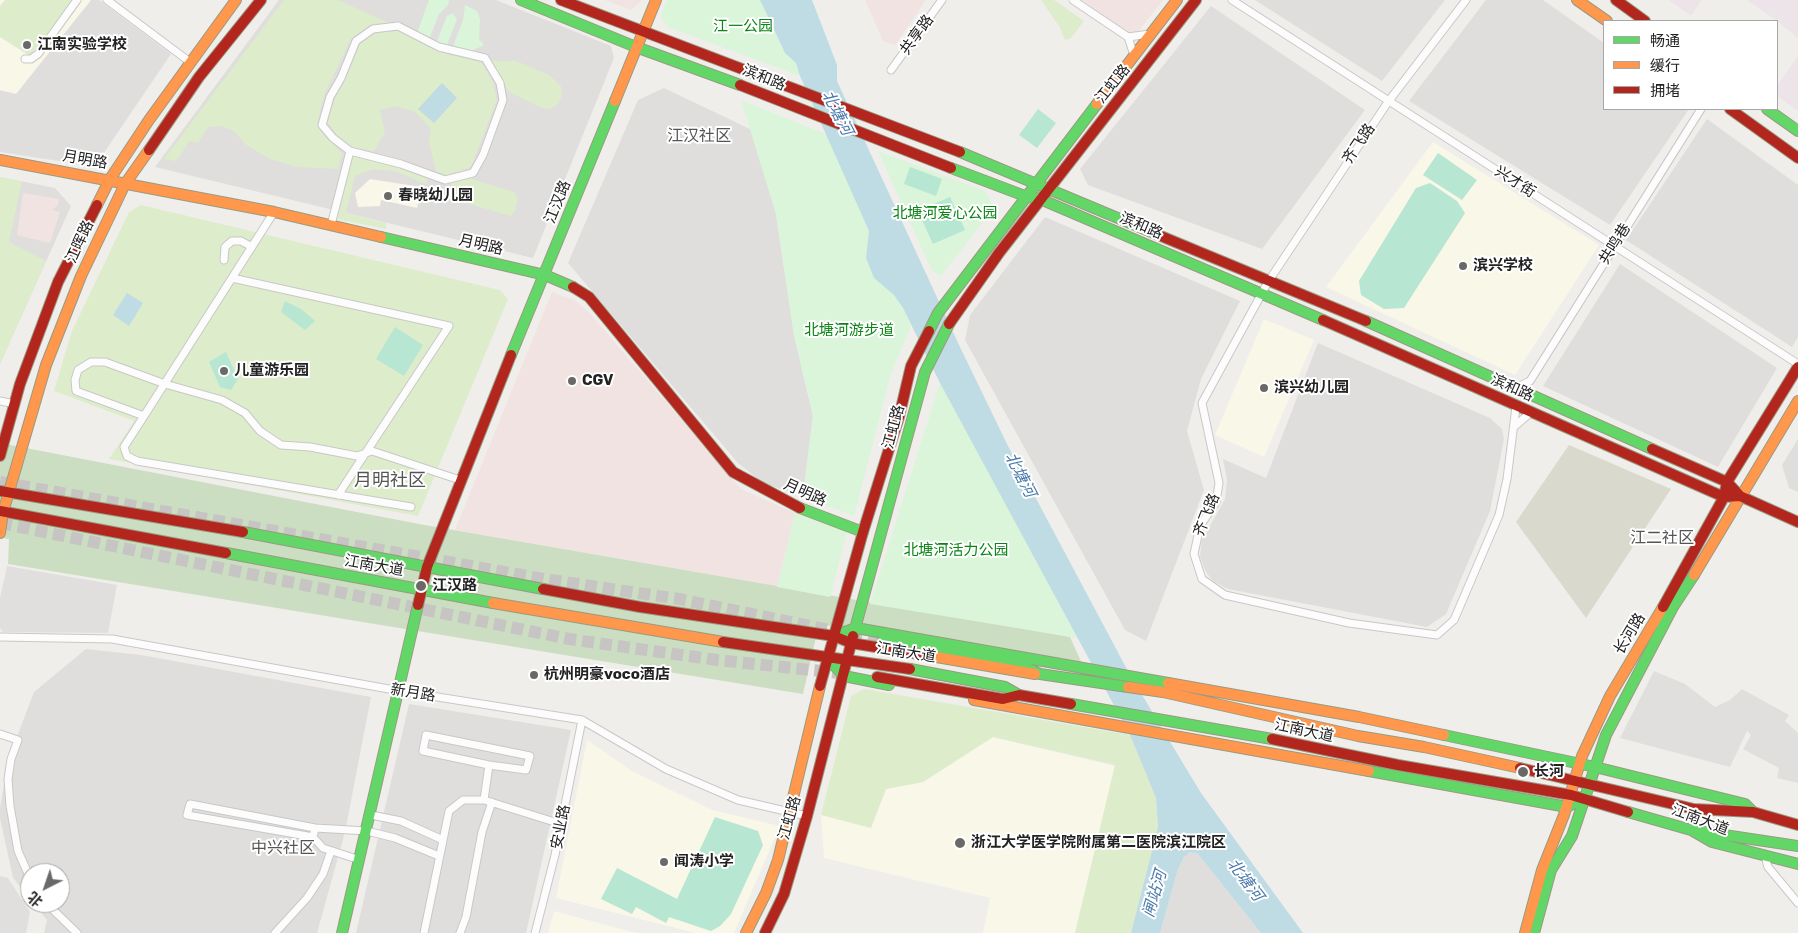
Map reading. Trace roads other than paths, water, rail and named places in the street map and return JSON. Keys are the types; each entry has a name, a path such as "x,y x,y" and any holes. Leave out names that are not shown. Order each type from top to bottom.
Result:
{"main road":[{"name":"江晖路","path":"0,456 14,404 58,282 110,179 190,62 236,0"},
{"name":"江晖路","path":"0,533 5,492 46,364 81,276 125,184 199,77 261,0"},
{"name":"滨和路","path":"521,0 636,47 695,67 971,176 1025,196 1040,199 1261,293 1516,407 1724,497 1740,496"},
{"name":"滨和路","path":"561,0 702,52 978,159 1268,282 1352,314 1514,389 1728,482 1740,496 1798,522"},
{"name":"江汉路","path":"342,933 400,691 427,567 460,480 656,0"},
{"name":"江虹路","path":"746,933 766,893 791,813 827,658 863,532 899,417 911,366 938,313 1025,196 1177,0"},
{"name":"江虹路","path":"765,933 784,894 807,816 851,643 925,372 951,321 999,253 1196,0"},
{"path":"1577,0 1606,20"},
{"path":"1616,0 1644,20"},
{"path":"1731,110 1798,158"},
{"path":"1768,110 1798,131"},
{"name":"月明路","path":"0,160 110,179 125,184 274,212 545,275 571,285 589,297 733,472 803,510 863,532"},
{"name":"长河路","path":"1526,933 1542,870 1567,807 1589,740 1610,696 1651,629 1688,558 1724,497 1728,482 1798,366"},
{"name":"长河路","path":"1534,933 1551,870 1572,836 1606,736 1672,607 1703,562 1740,496 1798,401"},
{"name":"江南大道","path":"5,492 202,524 640,607 834,636 851,643 1057,677 1163,692 1349,734 1433,749 1590,783 1694,809 1753,812 1781,820 1798,821"},
{"name":"江南大道","path":"2,511 209,552 582,619 827,658 848,658 955,676 1005,687 1019,694 1242,733 1443,778 1571,795 1691,830 1712,842 1798,864"},
{"path":"834,636 856,628 1438,733 1595,767 1745,804 1753,812"},
{"path":"883,640 1012,661 1040,674"},
{"path":"827,658 844,676 1241,748 1443,778 1567,807 1584,798"},
{"path":"877,676 1003,699 1019,694"},
{"path":"1433,749 1438,733"},
{"path":"1781,820 1798,826"},
{"path":"1691,830 1798,846"},
{"path":"1765,840 1798,851"}],"street":[{"path":"25,59 31,59 38,54 78,0"},
{"path":"108,0 190,62"},
{"name":"共享路","path":"891,70 942,0"},
{"path":"1073,0 1128,36 1150,34"},
{"name":"兴才街","path":"1232,0 1388,102 1614,245 1798,366"},
{"name":"齐飞路","path":"1466,0 1388,102 1268,282 1202,402 1219,483 1216,502 1200,526 1194,554 1202,579 1225,595 1348,622 1437,635 1454,620 1499,515 1508,479 1516,407"},
{"path":"398,26 439,47 485,58 500,83 503,100 482,156 473,173 445,180 400,164 350,151 333,138 322,125 330,97 341,78 356,41 373,29 398,26"},
{"path":"1128,36 1134,56"},
{"name":"共鸣巷","path":"1530,381 1700,110"},
{"path":"330,225 350,151"},
{"path":"274,212 124,447 127,456 138,461 411,507"},
{"path":"224,260 225,247 232,241 241,241 252,247"},
{"path":"232,278 449,326 338,494"},
{"path":"144,416 76,392 75,380 78,370 91,362 106,362 165,384 222,400 245,413 260,431 281,445 310,447 357,456 372,452 460,480"},
{"path":"1514,389 1530,381 1535,398"},
{"path":"0,401 14,404"},
{"path":"1515,426 1530,413"},
{"name":"新月路","path":"0,637 112,639 400,691 582,720 666,769 738,800 807,816"},
{"name":"安业路","path":"535,933 561,824 582,720"},
{"path":"0,734 18,740 11,759 8,779 10,806 18,851 23,863"},
{"path":"426,735 530,756 526,770 489,765 423,751 426,735"},
{"path":"484,800 489,765"},
{"path":"424,933 449,811 463,800 484,800 561,824"},
{"path":"460,933 466,917 482,832 492,802"},
{"path":"360,860 323,848 313,837 187,815 190,804 315,828 367,831 395,838 439,856"},
{"path":"371,815 401,821 443,840"},
{"path":"313,837 315,828"},
{"path":"275,933 307,898 323,874 331,851"},
{"path":"1765,856 1773,872 1798,903"},
{"path":"1773,872 1782,860"},
{"path":"56,913 77,933"}],"water":[{"path":"760,0 812,0 837,65 837,81 959,345 1008,446 1129,673 1201,793 1303,933 1261,933 1198,854 1190,852 1184,857 1178,869 1160,933 1131,933 1158,827 1156,798 1130,735 940,383 903,308 894,295 874,278 866,258 869,231 800,76 796,63 785,53"},
{"path":"442,83 457,98 434,123 418,109"},
{"path":"127,293 143,303 129,326 113,315"}],"tunnel":[{"path":"0,482 544,579 679,599 883,641"},
{"path":"0,523 569,639 717,660 849,674"}],"place":[{"name":"江南实验学校","path":"27,45"},
{"name":"春晓幼儿园","path":"388,196"},
{"name":"滨兴学校","path":"1463,266"},
{"name":"儿童游乐园","path":"224,371"},
{"name":"CGV","path":"572,381"},
{"name":"滨兴幼儿园","path":"1264,388"},
{"name":"江汉路","path":"421,586"},
{"name":"杭州明豪voco酒店","path":"534,675"},
{"name":"长河","path":"1523,772"},
{"name":"浙江大学医学院附属第二医院滨江院区","path":"960,843"},
{"name":"闻涛小学","path":"664,862"}],"district":[{"name":"江汉社区","path":"699,136"},
{"name":"月明社区","path":"390,481"},
{"name":"江二社区","path":"1662,538"},
{"name":"中兴社区","path":"283,848"}],"park label":[{"name":"江一公园","path":"743,27"},
{"name":"北塘河爱心公园","path":"945,214"},
{"name":"北塘河游步道","path":"849,331"},
{"name":"北塘河活力公园","path":"956,551"}],"water label":[{"name":"北塘河","path":"837,113"},
{"name":"北塘河","path":"1020,475"},
{"name":"北塘河","path":"1245,880"},
{"name":"闸站河","path":"1155,894"}]}
